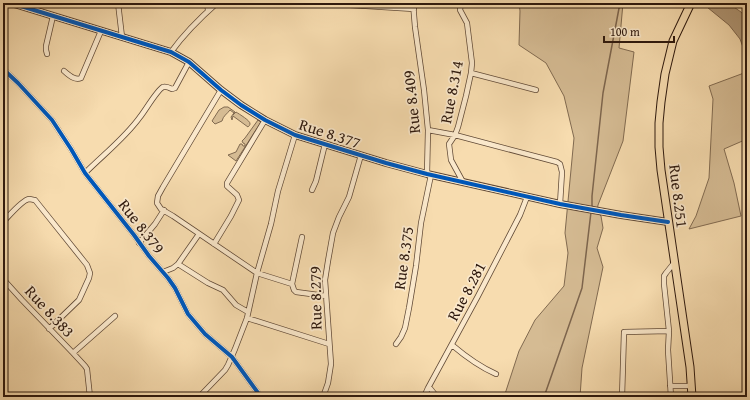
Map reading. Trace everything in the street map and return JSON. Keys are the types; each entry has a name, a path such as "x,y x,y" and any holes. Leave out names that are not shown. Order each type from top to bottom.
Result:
{"highway":[{"name":"Rue 8.251","path":"691,3 673,41 665,74 659,123 659,147 668,222 690,367 692,397"}],"street":[{"name":"Rue 8.377","path":"11,3 171,52 189,62 221,90 242,105 265,120 295,135 429,174 527,197 621,215 668,222"},
{"path":"118,3 122,37"},
{"path":"207,3 208,10"},
{"path":"171,52 182,38 216,3"},
{"name":"Rue 8.409","path":"413,3 428,130 429,174"},
{"name":"Rue 8.314","path":"461,3 460,10 467,24 472,64 466,96 455,135 449,144 451,160 463,182"},
{"path":"322,5 348,4 414,9"},
{"path":"47,54 46,46 53,16"},
{"path":"64,71 75,79 78,80 81,78 101,31"},
{"path":"86,173 128,133 163,87 172,89 175,88 189,62"},
{"name":"Rue 8.379","path":"3,69 52,120 86,173 175,288 188,314 205,334 232,357 261,397"},
{"path":"471,73 536,90"},
{"path":"221,90 158,196 157,203 164,210 257,274 292,284"},
{"path":"214,244 239,200 239,197 227,186 227,183 265,120"},
{"path":"428,130 455,135 557,162 560,164 562,172 560,204"},
{"path":"199,397 221,375 228,365 247,318 278,191 295,135"},
{"path":"312,190 316,181 325,144"},
{"name":"Rue 8.279","path":"323,397 328,383 330,369 325,280 333,232 350,197 361,155"},
{"name":"Rue 8.375","path":"396,344 401,337 406,322 416,266 429,174"},
{"name":"Rue 8.281","path":"424,397 520,215 527,197"},
{"path":"3,222 27,200 35,200 87,264 89,269 89,278 82,295 79,300 49,329"},
{"path":"139,242 147,234 164,210"},
{"path":"163,272 178,264 199,234"},
{"path":"302,237 292,284 294,290 296,292 326,296"},
{"path":"671,397 669,331 664,276 674,263"},
{"path":"178,264 203,280 223,290 236,305 248,312"},
{"name":"Rue 8.383","path":"3,279 73,353 115,316"},
{"path":"247,318 329,344"},
{"path":"622,397 624,332 669,331"},
{"path":"452,345 478,364 496,374"},
{"path":"73,353 87,369 90,397"},
{"path":"670,386 691,386"},
{"path":"429,387 437,397"}],"shaded area":[{"path":"519,3 623,3 619,48 634,52 623,141 598,205 597,212 601,216 603,228 597,248 603,267 582,368 580,397 504,397 519,351 535,320 564,286 568,253 565,233 574,138 564,96 546,63 519,45"},
{"path":"702,3 728,3 741,12 747,19 747,58 740,39 729,25"},
{"path":"744,73 747,81 747,139 724,149 734,183 741,216 689,229 696,216 709,178 713,99 709,86"},
{"path":"224,107 228,107 235,112 233,115 236,112 249,121 249,126 248,127 233,116 232,120 231,117 234,113 230,110 224,116 222,121 215,124 212,121 219,110"},
{"path":"258,120 261,122 236,161 228,155 236,152 240,144 245,146 242,141"}],"waterway":[{"path":"592,208 603,93 620,3"},
{"path":"544,397 582,288 591,212"}],"cycle path":[{"path":"11,3 171,52 189,62 241,105 265,120 295,135 427,174 560,204 668,222"},
{"path":"3,69 52,120 85,173 149,256 168,278 175,288 188,314 205,334 232,357 261,397"}]}
